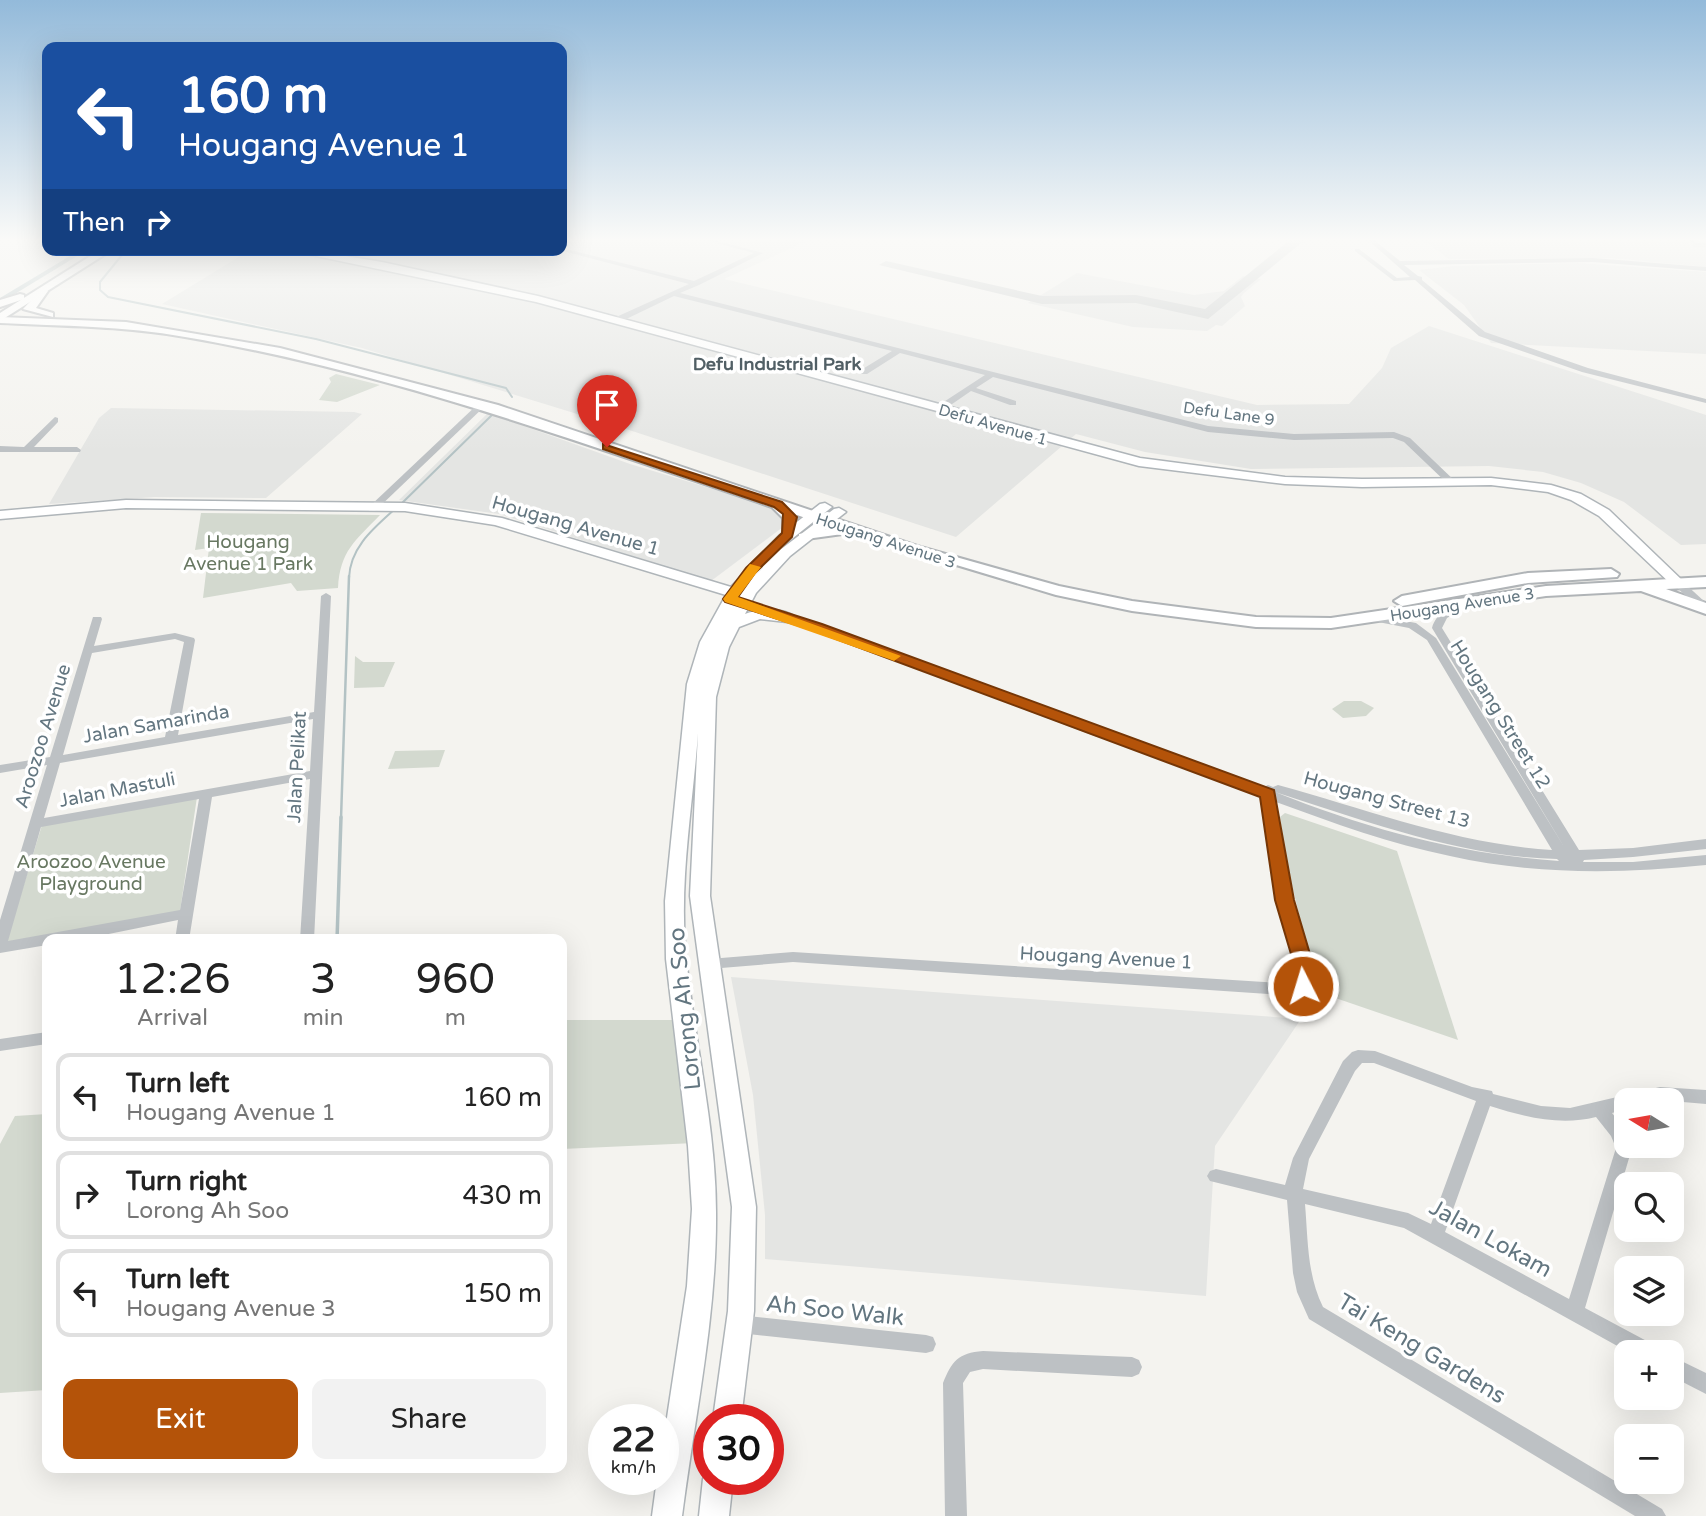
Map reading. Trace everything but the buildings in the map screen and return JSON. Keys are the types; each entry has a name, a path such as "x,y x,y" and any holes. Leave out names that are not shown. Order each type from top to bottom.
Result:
{"main road":[{"path":"35,311 49,315"},
{"name":"Defu Avenue 1","path":"593,311 939,406 1075,447 1170,468 1334,483 1449,480 1526,484 1577,497 1610,519 1678,577"},
{"name":"Hougang Avenue 3","path":"1,314 136,318 246,340 492,398 826,514 1057,579 1157,599 1252,612 1305,613 1363,608 1468,588 1560,575 1678,577 1706,597"},
{"name":"Hougang Avenue 3","path":"1,314 26,321 126,325 246,340 482,405 778,505 826,514 859,532 1023,581 1132,606 1256,622 1331,623 1546,591 1636,585 1706,573"},
{"name":"Hougang Avenue 1","path":"0,516 127,504 388,508 496,520 738,597"},
{"path":"778,505 791,517 796,536 829,531 859,532"},
{"name":"Hougang Avenue 1","path":"388,508 492,524 738,597"},
{"name":"Lorong Ah Soo","path":"667,1516 695,1342 703,1236 701,1158 676,957 689,872 708,697 713,669 750,570 826,514"},
{"name":"Lorong Ah Soo","path":"729,1404 739,1324 744,1208 709,964 689,872 699,670 715,625 796,536"},
{"path":"697,582 724,581 750,570"},
{"path":"1636,585 1706,597"},
{"path":"730,625 759,614 787,617"},
{"path":"714,1516 716,1495"}],"street":[{"path":"621,318 638,311"},
{"name":"Defu Lane 9","path":"738,311 1208,429 1294,437 1394,435 1407,440 1449,480"},
{"path":"1456,311 1468,325 1505,344 1621,381 1706,401"},
{"path":"864,372 898,351"},
{"path":"939,406 970,388 997,365"},
{"path":"939,406 986,374"},
{"path":"970,388 1013,403"},
{"path":"388,508 482,405"},
{"path":"27,449 55,421"},
{"path":"0,449 77,450"},
{"path":"1678,577 1706,597"},
{"name":"Jalan Pelikat","path":"307,934 326,596"},
{"name":"Hougang Avenue 1","path":"709,964 793,957 1297,990 1303,986 1306,971 1284,900 1268,790 1081,727 738,597"},
{"name":"Hougang Avenue 1","path":"738,597 1105,728 1113,736"},
{"name":"Hougang Street 12","path":"1465,603 1445,614 1438,621 1437,628 1571,860"},
{"name":"Hougang Street 12","path":"1373,618 1412,625 1431,638 1571,860"},
{"name":"Aroozoo Avenue","path":"0,946 6,908 35,824 97,619"},
{"path":"89,650 175,636 190,640 171,738"},
{"name":"Jalan Samarinda","path":"0,769 318,715"},
{"name":"Jalan Mastuli","path":"35,824 315,774"},
{"name":"Hougang Street 13","path":"1268,790 1344,815 1414,843 1463,855 1571,860 1706,860"},
{"name":"Jalan Mastuli","path":"183,934 206,792"},
{"name":"Hougang Street 13","path":"1571,860 1706,844"},
{"path":"81,934 186,914"},
{"path":"0,946 42,941"},
{"path":"0,1045 42,1039"},
{"name":"Tai Keng Gardens","path":"1614,1104 1561,1115 1512,1106 1375,1057 1358,1056 1349,1066 1301,1158 1294,1184 1302,1273 1306,1292 1317,1313 1655,1516"},
{"path":"1436,1234 1486,1096"},
{"name":"Tai Keng Gardens","path":"1684,1096 1706,1097"},
{"path":"1574,1312 1624,1148 1618,1132 1598,1108"},
{"name":"Jalan Lokam","path":"1216,1176 1408,1221 1625,1340"},
{"name":"Ah Soo Walk","path":"739,1324 926,1344"},
{"path":"956,1516 953,1383 959,1368 968,1360 1132,1367"},
{"path":"1684,1372 1706,1384"}],"shaded area":[{"path":"193,311 858,311 1257,405 1349,404 1382,368 1391,348 1429,326 1706,415 1706,544 1681,545 1624,502 1581,483 1543,472 1489,466 1251,469 1145,452 1076,434 956,537 623,428 362,348"},
{"path":"1062,311 1240,311 1222,326 1216,325 1207,331 1133,327"},
{"path":"1468,311 1706,311 1706,354 1491,343"},
{"path":"111,408 362,414 266,498 155,497 49,504 99,418"},
{"path":"488,413 630,464 799,515 711,581 499,514 399,500"},
{"path":"731,977 1301,1019 1215,1146 1206,1296 765,1259 765,1215 753,1095"}],"green space":[{"path":"336,374 380,385 337,402 319,400 331,382 329,378"},
{"name":"Hougang Avenue 1 Park","path":"201,513 380,515 350,547 339,575 338,588 297,591 291,583 203,598 209,548 195,550"},
{"path":"355,656 363,662 395,662 384,687 354,688"},
{"path":"1344,701 1361,701 1374,708 1366,716 1343,718 1332,709"},
{"path":"445,750 439,767 388,769 395,751"},
{"name":"Aroozoo Avenue Playground","path":"197,797 180,911 55,934 42,934 42,936 6,943 42,825"},
{"path":"1285,813 1397,851 1458,1040 1318,992 1286,861 1280,817"},
{"path":"567,1020 681,1020 695,1143 567,1149"},
{"path":"42,1114 42,1390 0,1393 0,1144 15,1116"}],"waterway":[{"path":"176,311 316,339 506,388 512,397"},
{"path":"400,505 493,414"},
{"path":"349,578 350,567 358,548 371,531 395,509"},
{"path":"341,819 349,576"},
{"path":"337,934 341,817"}],"taxiway":[{"path":"1192,311 1208,314 1212,311"}],"slow traffic":[{"path":"754,567 730,599 817,627 894,656"}],"district":[{"name":"Defu Industrial Park","path":"777,364"}],"route":[{"path":"607,447 778,505 788,512 791,517 788,534 750,570 730,599 817,627 1268,794 1284,900 1306,971 1303,986"}]}
